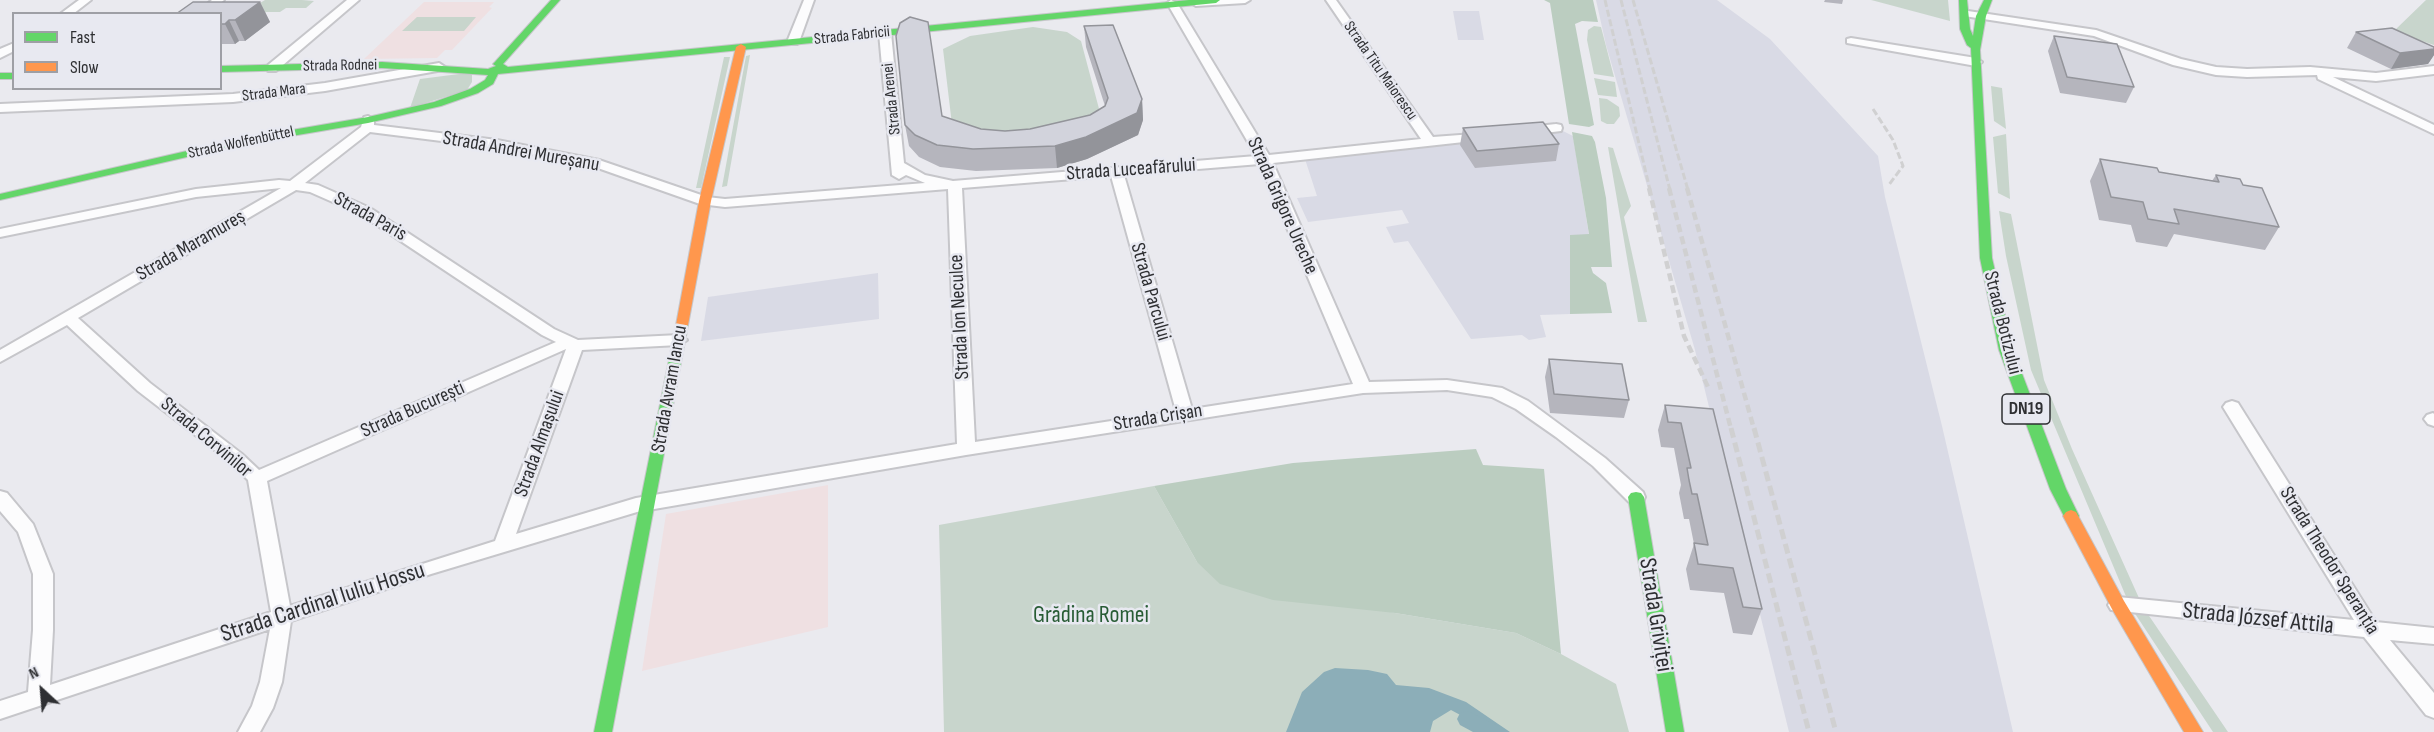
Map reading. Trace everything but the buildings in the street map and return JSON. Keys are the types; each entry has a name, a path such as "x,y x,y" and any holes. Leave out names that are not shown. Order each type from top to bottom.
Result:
{"main road":[{"path":"495,69 556,0"},
{"name":"Strada Fabricii","path":"495,69 885,33 1172,2 1216,0"},
{"name":"Strada Botizului","path":"1988,0 1981,16 1976,56 1986,258 2006,350 2026,409 2064,502 2118,605 2194,732"},
{"name":"Strada Botizului","path":"1964,7 1965,29 1976,56"},
{"name":"Strada Avram Iancu","path":"603,732 705,201 741,47"},
{"name":"Strada Rodnei","path":"222,69 439,67 495,69"},
{"name":"Strada Wolfenbüttel","path":"0,197 239,142 367,124 449,101 481,87 495,69"},
{"name":"Strada Griviței","path":"1636,497 1675,732"}],"street":[{"path":"68,12 86,0"},
{"path":"203,12 219,0"},
{"path":"273,68 354,0"},
{"path":"793,42 809,0"},
{"name":"Strada Fabricii","path":"1195,1 1211,3 1245,0"},
{"name":"Strada Titu Maiorescu","path":"1332,0 1429,141"},
{"name":"Strada Grigore Ureche","path":"1172,2 1264,160 1363,388"},
{"path":"1964,7 1981,16 2096,33 2177,62 2216,71 2247,73 2310,71 2376,77 2434,70"},
{"name":"Strada Arenei","path":"885,33 899,165 899,189"},
{"path":"1851,41 1976,56"},
{"name":"Strada Mara","path":"0,108 233,98 325,87 439,67"},
{"path":"2310,71 2434,130"},
{"name":"Strada Andrei Mureșanu","path":"367,124 497,144 599,164 705,201"},
{"name":"Strada Maramureș","path":"0,357 294,186 367,124"},
{"name":"Strada Luceafărului","path":"705,201 725,203 1264,160 1557,128"},
{"path":"899,165 921,178 954,185"},
{"name":"Strada Parcului","path":"1116,171 1185,414"},
{"name":"Strada Ion Neculce","path":"954,185 966,448"},
{"name":"Strada Paris","path":"0,233 185,194 250,186 313,188 365,211 548,332 573,343"},
{"name":"Strada Corvinilor","path":"69,318 144,387 236,458 256,478 282,616 271,682 262,708 249,732"},
{"path":"573,343 679,340"},
{"name":"Strada București","path":"256,478 573,343"},
{"name":"Strada Almașului","path":"503,544 573,343"},
{"name":"Strada Crișan","path":"649,502 966,448 1185,414 1363,388 1447,385 1496,392 1522,405 1599,462 1636,497"},
{"name":"Strada Theodor Speranția","path":"2232,407 2371,631 2434,709"},
{"path":"0,498 26,529 44,574 43,641 38,698"},
{"name":"Strada Cardinal Iuliu Hossu","path":"0,710 503,544 649,502"},
{"name":"Strada József Attila","path":"2118,605 2434,636"}],"shaded area":[{"path":"1596,0 1717,0 1770,39 1878,156 1885,197 1942,426 2013,732 1789,732 1695,350 1606,45"},
{"path":"424,2 494,2 489,7 492,8 452,50 445,50 437,58 364,59"},
{"path":"1453,11 1479,11 1484,40 1458,40"},
{"path":"1557,128 1573,136 1589,235 1570,236 1570,314 1540,315 1546,337 1529,340 1522,335 1471,339 1408,241 1394,243 1386,227 1409,223 1402,210 1308,222 1297,198 1317,196 1304,156"},
{"path":"878,273 879,319 701,341 708,297"},
{"path":"828,485 828,627 642,671 666,514"}],"green space":[{"path":"265,0 314,1 306,8 286,8 280,12 266,12 257,20 260,3"},
{"path":"1544,0 1593,0 1598,22 1582,21 1575,24 1594,125 1589,127 1569,124 1550,3"},
{"path":"1871,0 1948,0 1950,21 1875,1"},
{"path":"2426,0 2434,0 2434,45 2404,35 2396,29"},
{"path":"417,17 476,17 464,31 402,31"},
{"path":"1594,26 1601,27 1614,77 1594,74 1587,40 1588,30"},
{"path":"1033,27 1067,32 1081,41 1102,120 1080,135 953,133 943,49 970,36"},
{"path":"750,55 727,186 722,187 746,56"},
{"path":"724,57 730,57 701,188 696,188"},
{"path":"472,74 472,82 467,90 410,108 420,79"},
{"path":"1594,78 1615,82 1617,97 1598,95"},
{"path":"1991,86 2002,88 2006,129 1994,121"},
{"path":"1599,98 1607,99 1619,107 1620,116 1614,124 1601,121"},
{"path":"1572,132 1592,136 1595,142 1606,198 1612,267 1591,267 1593,273 1606,283 1612,313 1570,314 1570,235 1589,234"},
{"path":"2006,134 2010,199 1998,193 1993,137"},
{"path":"1608,147 1613,148 1631,206 1624,217 1647,322 1638,322"},
{"path":"1999,211 2011,214 2044,380 2072,449 2143,607 2228,732 2213,732 2130,606 2031,370 2006,256"},
{"path":"1476,449 1483,465 1544,469 1561,654 1516,633 1395,613 1273,600 1220,584 1197,562 1154,486 1293,463"},
{"name":"Grădina Romei","path":"1154,486 1197,562 1395,613 1516,633 1616,684 1629,732 944,732 939,525"}],"water":[{"path":"1335,668 1387,674 1396,685 1429,688 1466,702 1510,732 1492,732 1451,710 1433,721 1430,732 1286,732 1302,692 1324,672"}],"waterway":[{"path":"1467,719 1492,732"}],"railway":[{"path":"1605,0 1650,190"},
{"path":"1621,0 1670,190"},
{"path":"1633,0 1688,190"},
{"path":"1873,109 1893,140 1903,166 1888,186"},
{"path":"1649,188 1684,336 1708,387"},
{"path":"1669,188 1731,429"},
{"path":"1687,188 1754,429"},
{"path":"1731,428 1809,732"},
{"path":"1754,428 1836,732"}],"traffic: fast":[{"path":"498,64 556,0"},
{"path":"498,71 1216,0"},
{"path":"1963,0 1965,29 1972,45"},
{"path":"1988,0 1981,16 1975,50 1986,258 2006,350 2058,489 2071,516"},
{"path":"222,69 382,65 489,72 503,67"},
{"path":"0,197 239,142 368,120 437,104 474,91 489,82 495,71"},
{"path":"0,76 12,76"},
{"path":"603,732 682,325"},
{"path":"1636,497 1675,732"}],"traffic: slow":[{"path":"682,325 705,201 741,47"},
{"path":"2071,516 2118,605 2194,732"}]}
